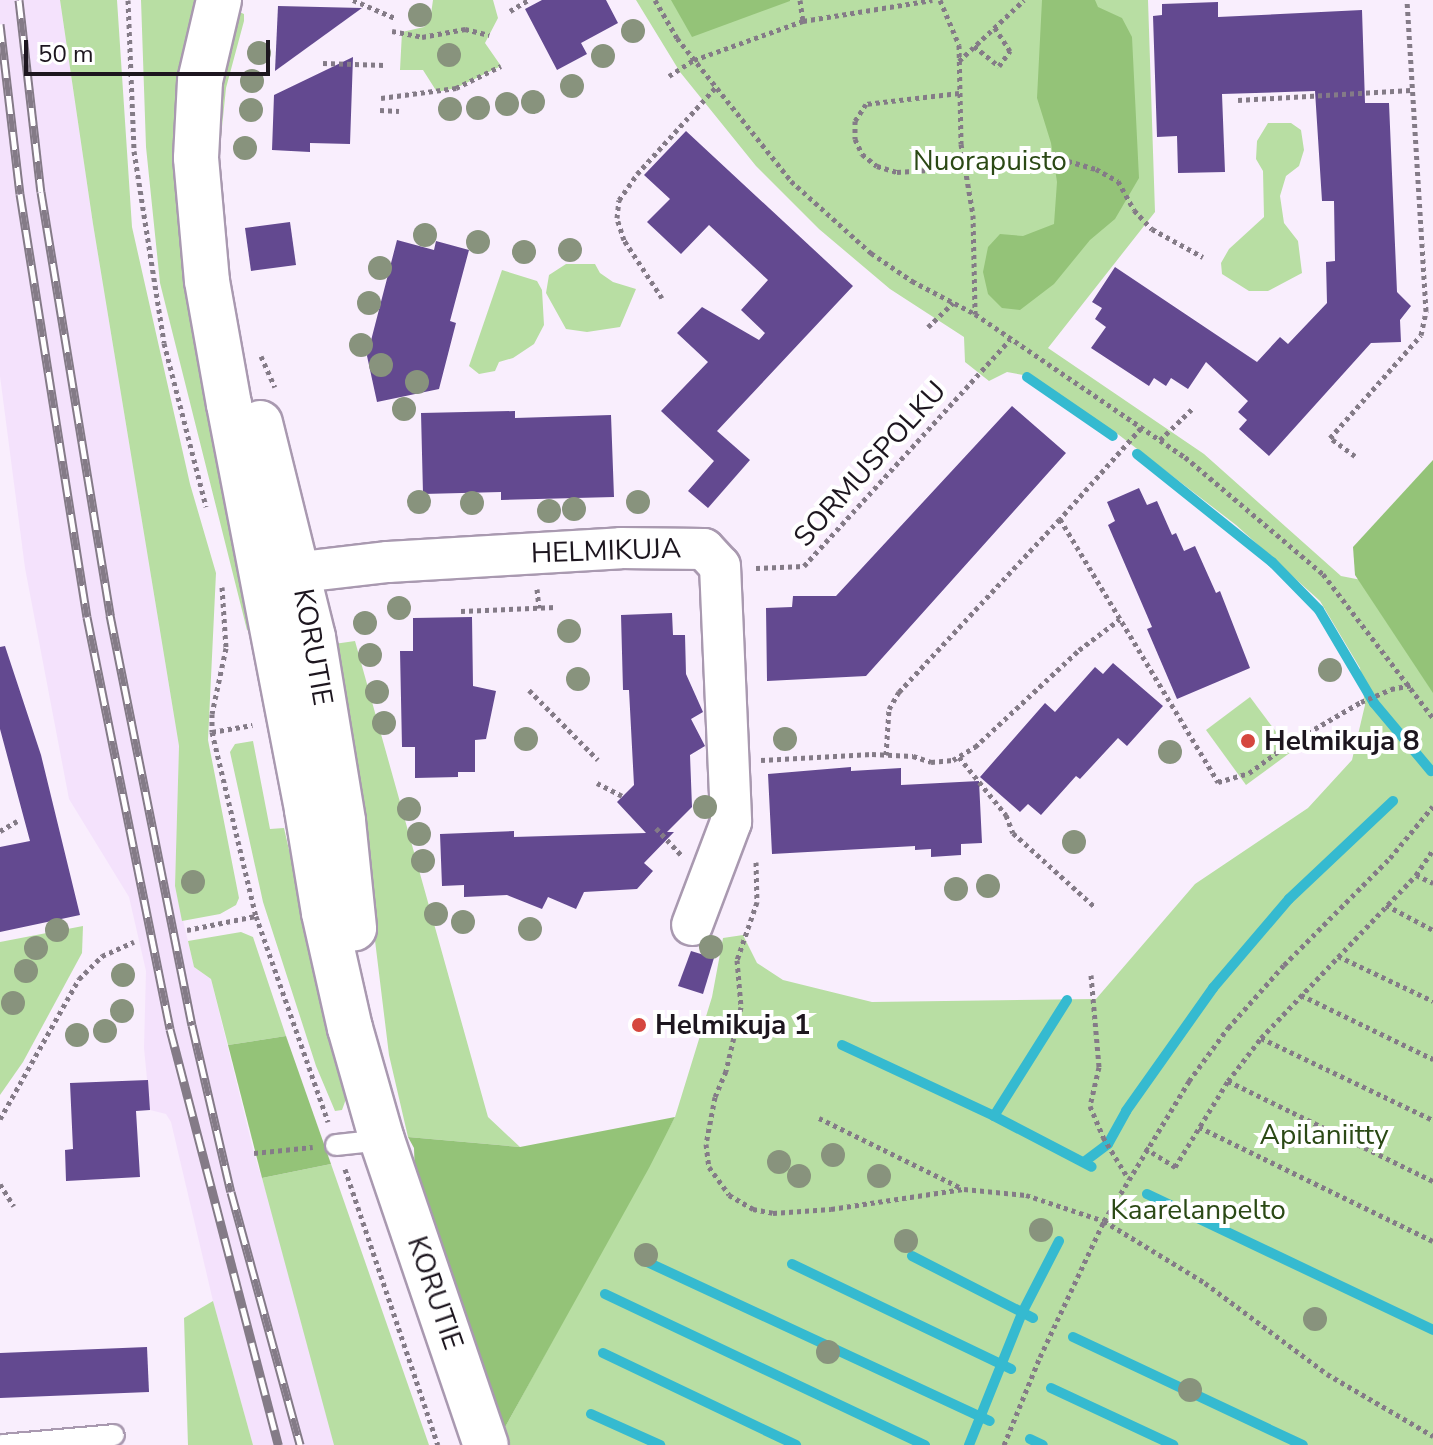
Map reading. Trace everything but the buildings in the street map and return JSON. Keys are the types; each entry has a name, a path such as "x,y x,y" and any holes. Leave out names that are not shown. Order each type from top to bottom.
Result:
{"street":[{"name":"KORUTIE","path":"219,0 200,81 196,158 210,297 261,576 343,821 368,1096 486,1445"},
{"name":"HELMIKUJA","path":"261,576 335,565 621,548 704,549 720,566 731,822 692,925"}],"lane":[{"path":"336,1145 382,1140"},
{"path":"3,1445 114,1435"}],"path":[{"path":"128,0 134,151 162,328 210,519"},
{"path":"353,0 395,18"},
{"path":"510,11 528,0"},
{"path":"655,0 694,60 791,181 871,253 975,314 1185,457 1323,574 1411,685 1433,718"},
{"path":"800,0 803,21"},
{"path":"669,76 694,60 803,21 932,0"},
{"path":"940,0 959,45 964,165 973,215 975,314"},
{"path":"959,61 1024,0"},
{"path":"1355,456 1330,438 1421,335 1426,311 1407,0"},
{"path":"974,46 999,66 1010,51 994,26"},
{"path":"392,31 422,37 465,29 489,35"},
{"path":"323,63 385,65"},
{"path":"381,98 456,88 501,66"},
{"path":"662,298 624,240 617,218 619,200 637,174 716,87"},
{"path":"1238,100 1411,90"},
{"path":"959,93 866,104 855,121 855,139 862,154 897,172 964,165 1068,161 1096,169 1118,181 1134,210 1152,229 1203,257"},
{"path":"380,110 399,111"},
{"path":"928,327 953,303"},
{"name":"SORMUSPOLKU","path":"750,568 804,566 1010,340"},
{"path":"259,350 277,391"},
{"path":"1160,440 1194,407"},
{"path":"886,755 889,709 899,692 1141,428"},
{"path":"1060,519 1218,782 1249,773 1287,745 1361,702 1391,689 1411,685"},
{"path":"261,576 226,648 212,714 212,732 256,916 438,1445"},
{"path":"461,611 556,607"},
{"path":"748,761 886,755 913,756 931,762 959,757 975,747 1079,650 1120,619"},
{"path":"529,690 598,760"},
{"path":"959,757 1006,815 1013,833 1095,907"},
{"path":"597,783 622,796"},
{"path":"1004,1445 1040,1357 1104,1221 1145,1148 1228,1028 1390,858 1433,806"},
{"path":"0,831 17,821"},
{"path":"656,828 679,853"},
{"path":"755,849 757,902 751,929 737,960 741,1007 726,1071 715,1097 706,1144 709,1167 722,1188 753,1209 773,1213 831,1209 964,1189 1026,1195 1104,1221 1205,1283 1327,1374 1433,1436"},
{"path":"1145,1148 1175,1167 1228,1081 1261,1038 1416,875 1433,850"},
{"path":"1416,875 1433,883"},
{"path":"1386,905 1433,930"},
{"path":"187,930 256,916"},
{"path":"0,1119 79,979 102,956 134,942"},
{"path":"1338,956 1433,1001"},
{"path":"1091,975 1099,1067 1090,1106 1103,1137 1128,1178"},
{"path":"1301,995 1433,1059"},
{"path":"1261,1038 1433,1120"},
{"path":"1228,1081 1433,1181"},
{"path":"819,1118 964,1189"},
{"path":"1199,1127 1433,1241"},
{"path":"254,1153 336,1145"},
{"path":"0,1184 14,1206"}],"shaded area":[{"path":"0,0 60,0 93,224 179,746 175,886 194,967 211,979 254,1153 345,1445 253,1445 213,1301 171,1122 166,1114 150,1110 144,1048 146,971 129,897 69,799 25,568 0,376"}],"green space":[{"path":"60,0 117,0 132,227 190,484 216,573 208,740 239,898 236,905 220,914 182,921 175,886 179,746 93,224"},
{"path":"141,0 197,0 180,64 175,153 251,632 247,630 160,283 146,147"},
{"path":"433,0 493,0 498,18 485,43 501,66 456,88 437,92 423,70 400,70 402,32 424,27 430,21"},
{"name":"Kaarelanpelto","path":"636,0 1148,0 1155,212 1048,348 1204,454 1341,576 1387,585 1433,568 1433,1445 510,1445 504,1429 675,1117 712,997 723,938 743,935 757,963 783,980 872,1002 1096,999 1195,884 1308,808 1352,760 1365,705 1360,668 1320,601 1236,525 1119,435 1029,376 1007,372 989,381 965,362 964,337 890,289 819,229 756,166 680,72"},
{"path":"671,0 790,0 790,1 692,37"},
{"path":"1042,0 1095,0 1098,7 1122,18 1132,37 1139,178 1115,219 1090,240 1054,284 1020,310 1002,308 988,294 983,272 988,247 1000,234 1023,236 1054,224 1057,182 1051,143 1037,98"},
{"path":"237,11 244,14 244,21 226,88 218,166 216,139 219,101"},
{"path":"1268,123 1291,123 1301,130 1304,150 1299,166 1286,176 1280,196 1284,223 1298,241 1302,273 1268,291 1249,291 1222,274 1221,263 1229,249 1264,217 1263,171 1256,159 1257,141"},
{"path":"566,264 595,264 600,273 613,282 636,289 620,327 587,332 566,329 546,293 549,275"},
{"path":"502,270 537,281 542,290 544,325 534,344 513,358 499,362 495,371 479,374 469,366"},
{"path":"1433,460 1433,693 1355,575 1353,547"},
{"path":"355,641 488,1117 520,1147 408,1137 389,1055 367,875 327,645"},
{"name":"Helmikuja 8","path":"1250,697 1291,752 1246,785 1206,730"},
{"path":"253,741 270,829 284,828 346,1099 342,1110 335,1111 316,1066 263,902 230,752 235,744"},
{"path":"83,926 82,953 23,1062 0,1095 0,942"},
{"path":"241,932 253,937 286,1036 228,1045 211,979 194,967 188,941"},
{"path":"286,1036 331,1164 262,1178 228,1045"},
{"path":"675,1117 504,1429 415,1176 414,1148 408,1137 520,1147"},
{"path":"331,1164 429,1445 334,1445 262,1178"},
{"path":"213,1301 253,1445 188,1445 184,1318"}],"waterway":[{"path":"1027,377 1113,436"},
{"path":"1137,454 1272,562 1319,610 1374,703 1431,771"},
{"path":"1084,1162 1108,1144 1126,1111 1213,988 1289,899 1393,801"},
{"path":"994,1116 1067,1000"},
{"path":"842,1045 994,1116 1092,1167"},
{"path":"1147,1194 1433,1330"},
{"path":"969,1445 1022,1313 1059,1241"},
{"path":"912,1256 1033,1318"},
{"path":"645,1261 990,1421"},
{"path":"792,1264 1011,1369"},
{"path":"605,1294 925,1445"},
{"path":"1073,1337 1303,1445"},
{"path":"603,1353 796,1445"},
{"path":"1051,1388 1173,1445"},
{"path":"591,1414 660,1445"},
{"path":"1030,1439 1043,1445"}],"railway":[{"path":"19,0 41,192 110,615 192,1025 231,1192 300,1445"},
{"path":"0,24 20,194 87,617 170,1029 278,1445"}],"place":[{"name":"Helmikuja 8","path":"1248,741"},
{"name":"Helmikuja 1","path":"639,1025"}],"park label":[{"name":"Nuorapuisto","path":"990,161"},
{"name":"Apilaniitty","path":"1324,1135"}]}
